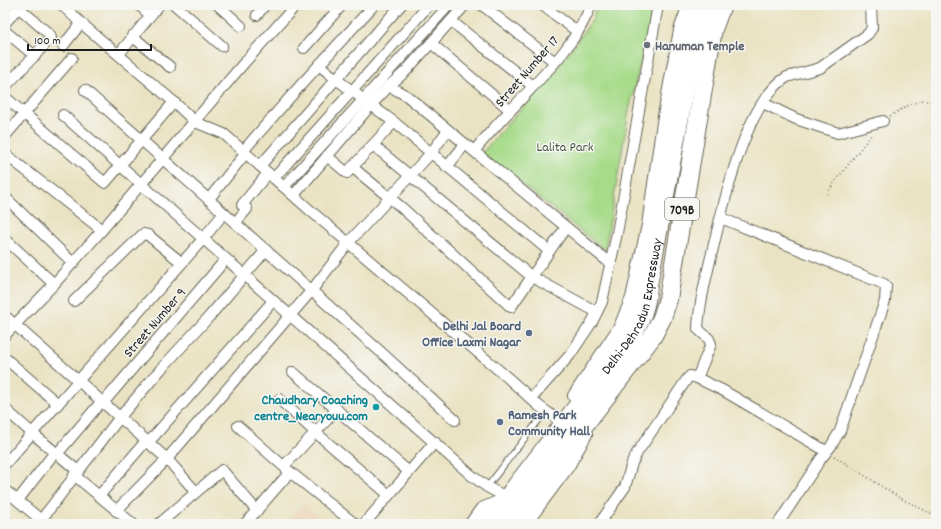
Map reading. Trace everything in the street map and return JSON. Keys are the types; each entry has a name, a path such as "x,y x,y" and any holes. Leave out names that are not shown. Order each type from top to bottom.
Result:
{"highway":[{"name":"Delhi-Dehradun Expressway","path":"487,524 508,498 561,422 637,327 644,309 695,36 704,5"},
{"name":"Delhi-Dehradun Expressway","path":"508,524 652,337 660,322 665,308 713,29 722,5"},
{"path":"713,29 726,5"}],"main road":[{"path":"691,5 695,36"}],"street":[{"path":"62,5 195,122 224,134 294,196 546,411 561,422 621,327 633,298 649,225 665,116 681,30 691,5"},
{"path":"139,5 150,15"},
{"path":"119,54 132,36 159,5"},
{"path":"175,5 222,46"},
{"path":"218,5 241,26"},
{"path":"257,15 265,5"},
{"path":"5,335 73,263 244,63 296,5"},
{"path":"304,48 342,5"},
{"path":"209,199 244,152 319,65 374,5"},
{"path":"235,223 247,209 242,205 336,78 402,5"},
{"path":"267,172 352,91 429,5"},
{"path":"284,187 449,5"},
{"path":"294,196 389,86 406,71 465,5"},
{"path":"482,5 555,62"},
{"path":"542,5 578,32"},
{"name":"Street Number 17","path":"474,151 555,62 578,32 591,5"},
{"path":"531,398 570,355 583,338 602,302 617,233 658,5"},
{"path":"697,378 711,346 709,339 698,330 703,292 728,187 749,128 763,104 783,79 820,68 868,34 872,28 871,5"},
{"path":"5,23 18,6 51,37 50,40 5,87"},
{"path":"451,21 533,86"},
{"path":"63,46 81,23"},
{"path":"5,31 35,56"},
{"path":"132,36 170,67"},
{"path":"432,43 510,110"},
{"path":"5,136 72,58"},
{"path":"319,65 394,122 549,251"},
{"path":"389,86 407,96 610,264"},
{"path":"85,90 312,290 455,420"},
{"path":"5,97 105,183 174,102"},
{"path":"763,104 838,133 883,121"},
{"path":"63,115 434,442 487,487 508,498"},
{"path":"327,156 347,173 394,122"},
{"path":"116,511 166,459 312,290 349,242 430,153 448,130"},
{"path":"447,166 465,144"},
{"path":"374,145 532,277 597,312"},
{"path":"5,154 102,230"},
{"path":"352,167 390,198 511,307 566,227"},
{"path":"5,197 73,263"},
{"path":"5,464 203,239 224,212"},
{"path":"721,218 886,286 885,301 840,431 778,524"},
{"path":"74,301 143,234 148,235 182,262"},
{"path":"5,239 54,284"},
{"path":"5,490 44,522 76,473 120,417 266,250"},
{"name":"Street Number 9","path":"18,500 56,453 103,402 226,259"},
{"path":"99,496 273,301"},
{"path":"5,316 79,380 166,459 196,492"},
{"path":"5,358 58,404"},
{"path":"293,372 409,472"},
{"path":"599,524 625,487 632,463 637,453 690,376 724,391 826,451"},
{"path":"279,399 389,495"},
{"path":"524,524 567,466 605,399"},
{"path":"5,409 32,434 56,453 99,496 133,524"},
{"path":"245,524 257,511 315,432 337,409"},
{"path":"238,426 287,469 356,524"},
{"path":"364,524 434,442"},
{"path":"159,524 222,470 257,511"},
{"path":"472,524 482,510 508,498"}],"lane":[{"path":"487,487 546,411"}],"path":[{"path":"827,194 834,182 883,121 909,105 922,100 936,103"},
{"path":"826,451 894,494 936,516"}],"shaded area":[{"path":"304,502 325,524 285,524"}],"green space":[{"name":"Lalita Park","path":"596,5 654,5 629,111 605,250 482,153 562,62 593,19"}],"place":[{"name":"Hanuman Temple","path":"647,45"},
{"name":"Delhi Jal Board Office Laxmi Nagar","path":"529,333"},
{"name":"Chaudhary Coaching centre_Nearyouu.com","path":"376,407"},
{"name":"Ramesh Park Community Hall","path":"500,422"}]}
